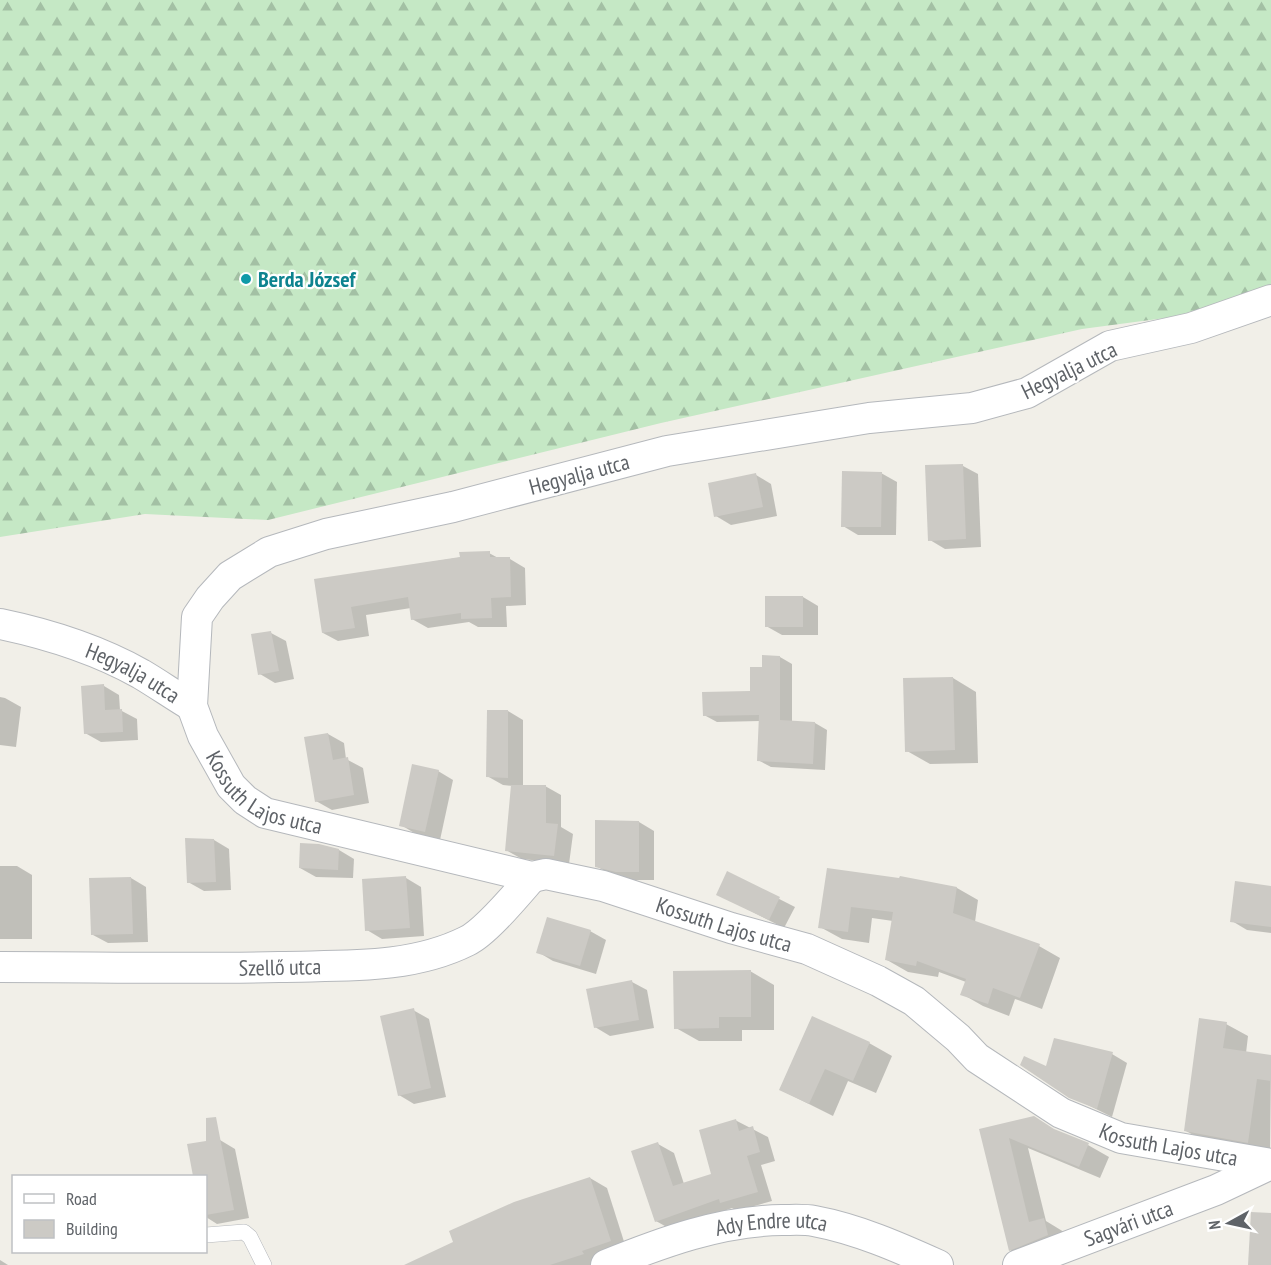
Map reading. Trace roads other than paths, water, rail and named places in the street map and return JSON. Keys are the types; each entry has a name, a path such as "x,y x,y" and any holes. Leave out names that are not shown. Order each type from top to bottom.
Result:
{"street":[{"name":"Hegyalja utca","path":"0,624 50,636 110,660 139,673 192,706 197,617 230,576 269,552 326,534 453,507 667,451 869,418 972,408 1027,393 1110,346 1191,328 1271,300"},
{"name":"Kossuth Lajos utca","path":"192,706 203,736 231,786 245,800 265,813 532,877 546,874 603,886 731,928 807,949 878,981 914,1001 958,1038 977,1058 1061,1113 1120,1138 1271,1164"},
{"name":"Szellő utca","path":"0,966 197,969 380,964 435,954 470,940 502,911 532,877"},
{"name":"Sagvári utca","path":"1018,1265 1216,1190 1271,1164"},
{"name":"Ady Endre utca","path":"606,1265 677,1238 722,1226 760,1221 811,1220 861,1233 938,1265"}],"lane":[{"path":"207,1235 244,1232 250,1237 264,1265"}],"place":[{"name":"Berda József","path":"246,279"}]}
